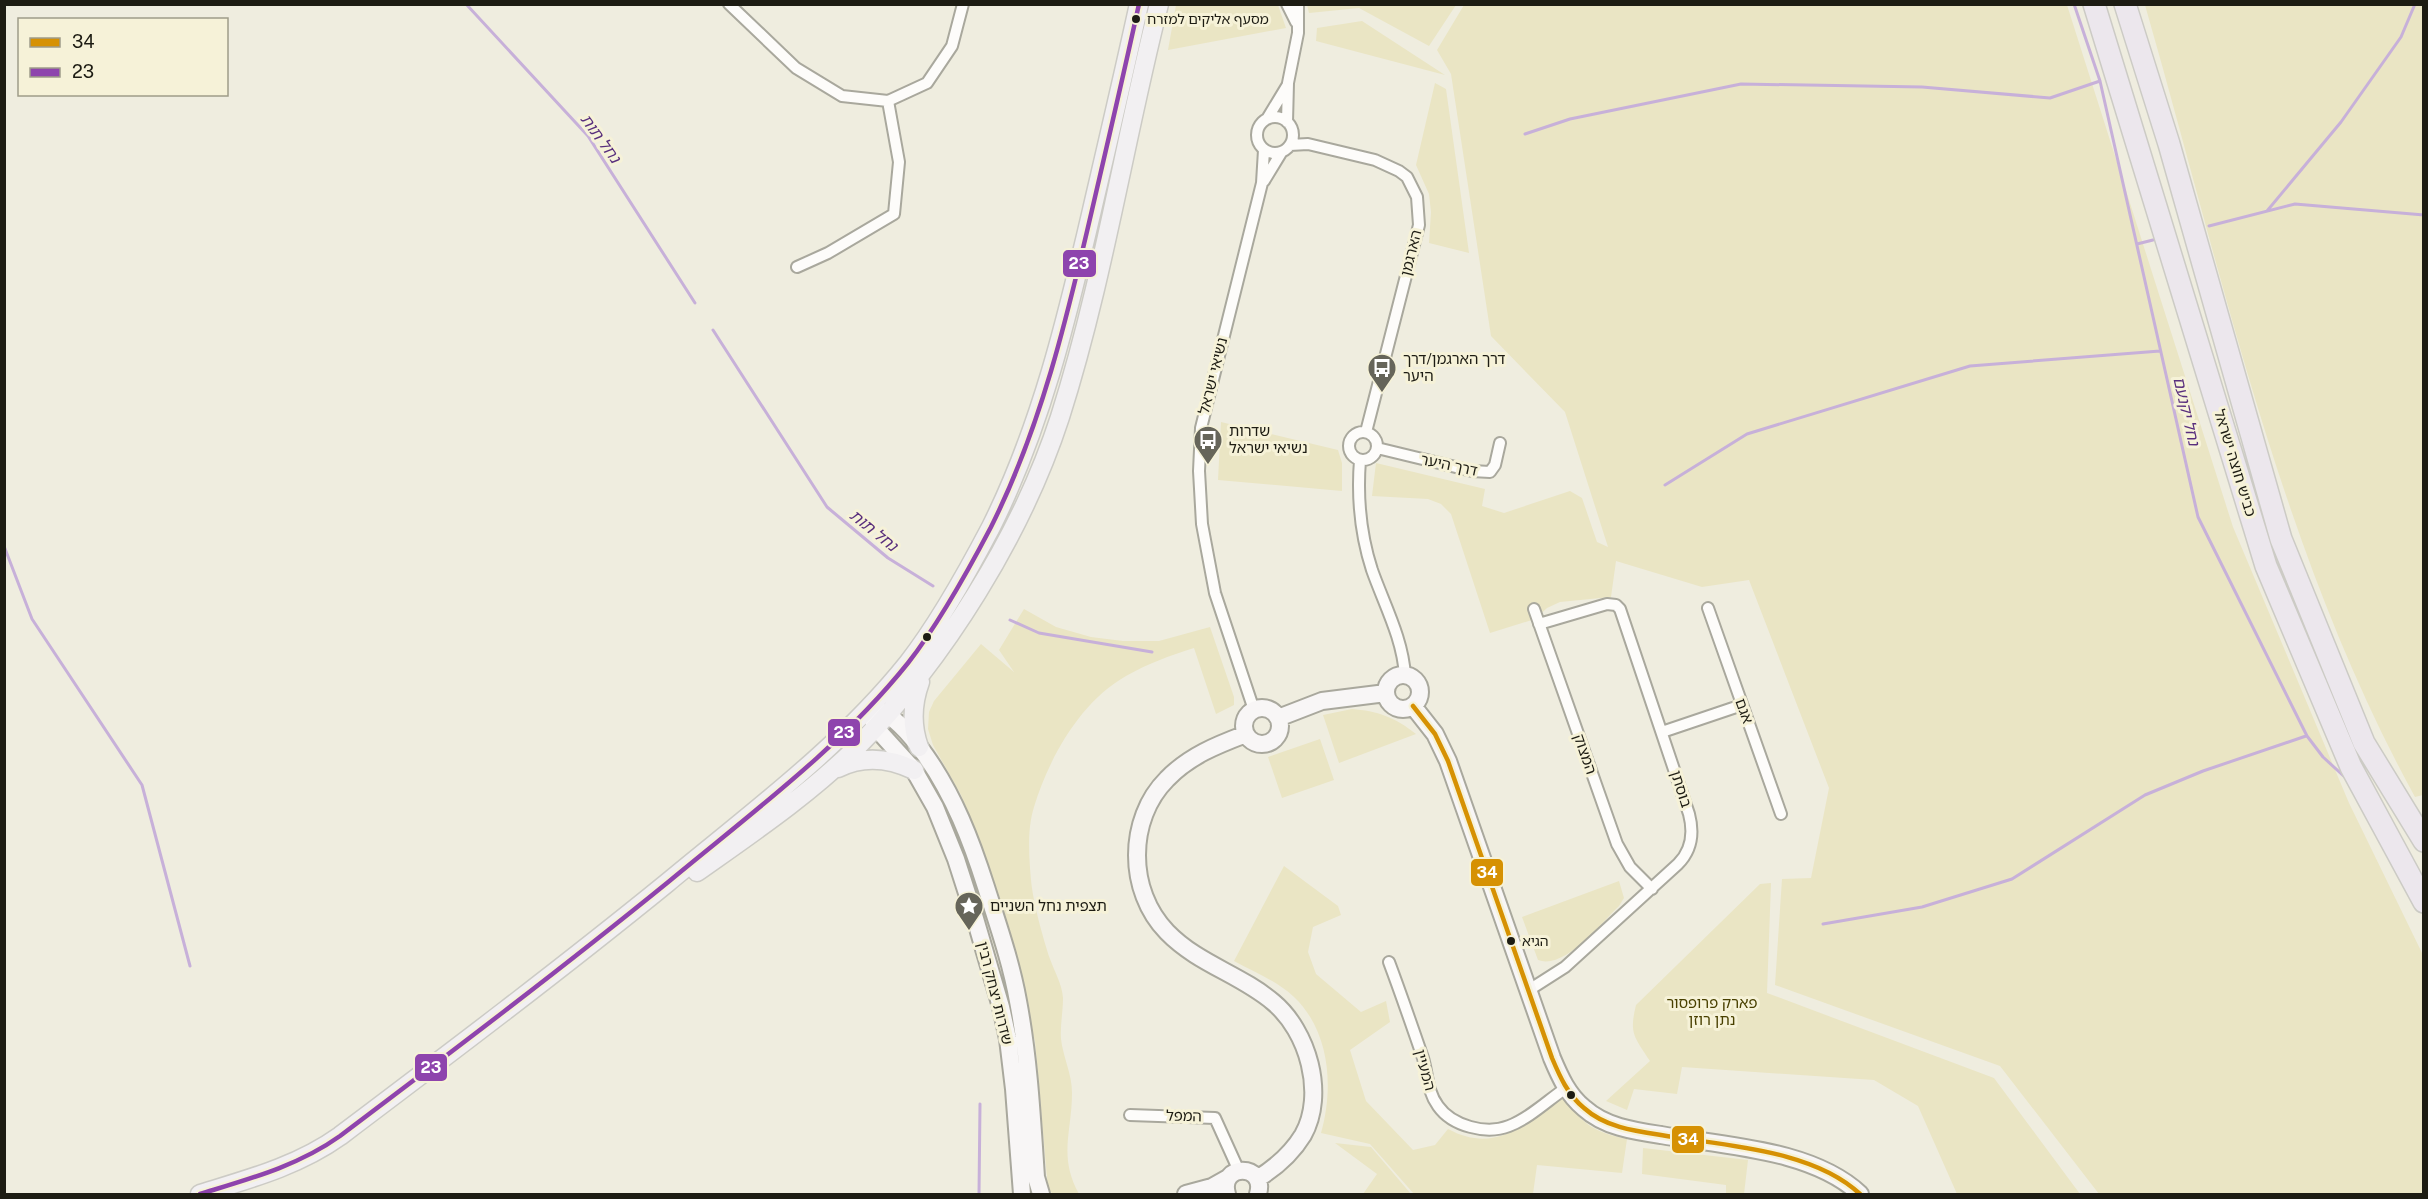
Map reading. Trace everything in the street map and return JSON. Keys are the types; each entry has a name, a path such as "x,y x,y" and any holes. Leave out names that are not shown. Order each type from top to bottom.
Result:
{"highway":[{"name":"כביש חוצה ישראל","path":"2094,4 2266,566 2351,767 2424,902"},
{"name":"כביש חוצה ישראל","path":"2125,4 2169,144 2281,539 2364,743 2424,841"}],"main road":[{"path":"200,1194 267,1173 318,1152 577,955 818,757 869,708 910,661 960,582 991,527 1025,446 1054,364 1070,306 1139,4"},
{"path":"577,955 774,817 828,772 888,714 924,672 955,627 1005,544 1037,479 1059,420 1097,284 1128,134 1159,4"},
{"path":"919,747 915,736 914,709 924,672"},
{"path":"828,772 865,760 889,760 914,770"}],"street":[{"path":"729,4 796,68 842,96 888,101 927,83 952,46 963,4"},
{"path":"1287,4 1298,28"},
{"name":"נשיאי ישראל","path":"1262,183 1286,149 1289,126 1288,83 1298,28 1298,4"},
{"name":"נשיאי ישראל","path":"1254,710 1215,593 1202,524 1199,471 1201,428 1262,183 1264,150 1256,134 1288,83"},
{"path":"797,267 828,253 894,214 899,162 888,101"},
{"path":"1267,119 1277,117 1289,126"},
{"name":"הארגמן","path":"1289,126 1308,144"},
{"name":"הארגמן","path":"1286,149 1308,144 1390,166 1407,177 1417,197 1419,225 1366,432"},
{"path":"1264,150 1270,153 1286,149"},
{"path":"1366,432 1373,436 1377,448 1373,456 1360,460 1350,452 1349,443 1357,433 1366,432"},
{"name":"דרך היער","path":"1377,448 1472,471 1490,472 1495,465 1500,443"},
{"path":"1360,460 1358,493 1363,537 1400,643 1405,675"},
{"name":"בוסתן","path":"1529,990 1564,967 1652,889 1682,860 1690,846 1692,834 1689,814 1623,614 1618,607 1607,604 1539,624"},
{"name":"אגם","path":"1708,608 1781,814"},
{"name":"המצוק","path":"1534,609 1617,844 1630,867 1652,889"},
{"path":"1405,675 1418,686 1419,697 1408,709 1398,709 1389,703 1386,693 1391,680 1405,675"},
{"path":"1278,718 1322,701 1354,695 1386,693"},
{"path":"1662,732 1742,705"},
{"path":"1413,706 1436,734 1448,761 1552,1058 1566,1088 1584,1108 1615,1126 1794,1159 1832,1174 1860,1194"},
{"name":"שדרות יצחק רבין","path":"869,708 888,714 919,747 942,779 966,829 1010,961 1024,1035 1036,1177 1041,1194"},
{"name":"שדרות יצחק רבין","path":"869,708 875,727 914,770 935,807 956,860 1001,1007 1014,1081 1022,1194"},
{"path":"1259,708 1270,710 1278,718 1279,730 1272,741 1260,744 1249,739 1244,723 1254,710 1259,708"},
{"path":"1186,1194 1232,1181 1250,1172 1257,1187 1290,1151 1308,1123 1313,1097 1306,1052 1290,1020 1276,1004 1252,987 1190,953 1166,930 1149,905 1139,879 1136,852 1140,826 1150,801 1166,779 1188,761 1213,747 1246,734"},
{"name":"המעיין","path":"1389,962 1423,1059 1431,1096 1447,1116 1475,1128 1506,1127 1517,1122 1566,1088"},
{"name":"המפל","path":"1130,1115 1215,1118 1232,1181"}],"green space":[{"path":"1307,4 1456,5 1429,46 1359,8 1309,13"},
{"path":"1176,5 1278,5 1286,28 1168,50"},
{"path":"1464,5 2067,5 2233,527 2349,803 2423,955 2423,1194 2099,1194 2000,1066 1775,985 1782,879 1811,878 1829,788 1749,580 1702,587 1616,561 1611,597 1560,602 1547,608 1535,619 1490,633 1451,514 1441,504 1428,499 1372,496 1376,463 1485,489 1482,506 1504,513 1570,491 1582,498 1597,542 1608,547 1565,412 1491,336 1451,74 1437,50"},
{"path":"2145,5 2423,5 2423,795 2415,797 2368,703 2327,607 2291,509 2258,409"},
{"path":"1362,21 1445,75 1316,41 1317,28"},
{"path":"1435,83 1446,89 1469,253 1429,243 1431,212 1429,194 1416,165"},
{"path":"1221,422 1338,450 1342,463 1342,491 1218,480"},
{"path":"1024,609 1056,627 1091,637 1123,641 1159,641 1210,627 1234,697 1234,705 1216,714 1194,648 1159,660 1126,676 1094,701 1068,733 1048,770 1034,807 1029,834 1031,880 1041,931 1062,993 1061,1039 1071,1079 1072,1093 1068,1144 1069,1168 1079,1194 1053,1194 1048,1189 1035,1041 971,819 961,795 933,745 928,729 929,712 934,701 981,644 1014,672 999,650"},
{"path":"1352,709 1386,716 1416,734 1339,763 1323,715"},
{"path":"1320,739 1334,780 1282,798 1268,757"},
{"path":"1284,866 1338,906 1341,915 1313,927 1308,952 1316,974 1361,1012 1386,1001 1390,1022 1350,1050 1366,1101 1413,1150 1435,1145 1448,1129 1481,1139 1496,1137 1523,1125 1564,1097 1590,1126 1627,1139 1622,1173 1537,1165 1533,1194 1414,1194 1370,1144 1321,1133 1328,1079 1322,1043 1315,1026 1306,1011 1287,991 1273,981 1234,961"},
{"path":"1619,881 1624,898 1593,933 1571,952 1560,958 1548,961 1538,960 1522,917"},
{"name":"פארק פרופסור נתן רוזן","path":"1771,883 1767,993 1994,1078 2080,1194 1957,1194 1918,1106 1874,1080 1682,1067 1677,1094 1634,1089 1627,1110 1606,1101 1650,1061 1634,1034 1633,1022 1636,1005 1760,884"},
{"path":"1335,1143 1371,1147 1411,1194 1363,1194 1377,1174"},
{"path":"1643,1148 1748,1160 1744,1194 1726,1194 1726,1185 1642,1174"}],"waterway":[{"name":"נחל תות","path":"466,4 588,136 695,303"},
{"name":"נחל יקנעם","path":"2074,4 2100,81 2198,517 2307,736 2323,757 2348,780"},
{"path":"2267,211 2341,122 2401,37 2415,4"},
{"path":"1525,134 1570,119 1741,84 1922,87 2050,98 2100,81"},
{"path":"2209,226 2295,204 2424,215"},
{"path":"2137,244 2153,240"},
{"name":"נחל תות","path":"713,330 827,507 888,558 933,586"},
{"path":"1665,485 1747,434 1970,366 2160,351"},
{"path":"4,546 32,619 142,785 190,966"},
{"name":"נחל תות","path":"1010,620 1039,633 1152,652"},
{"path":"1823,924 1922,907 2012,879 2145,795 2203,771 2306,736"},
{"path":"979,1194 980,1104"}],"transit line":[{"name":"23","path":"200,1194 290,1164 340,1136 586,948 762,805 853,724 908,663 963,579 991,527 1009,489 1038,411 1073,291 1139,4"},
{"name":"34","path":"1413,706 1435,734 1448,761 1552,1058 1565,1085 1578,1103 1601,1120 1630,1130 1793,1158 1818,1167 1840,1179 1860,1194"}],"place":[{"name":"מסעף אליקים למזרח","path":"1136,19"},
{"name":"דרך הארגמן/דרך היער","path":"1382,394"},
{"name":"שדרות נשיאי ישראל","path":"1208,466"},
{"name":"תצפית נחל השניים","path":"969,932"},
{"name":"הגיא","path":"1511,941"}]}
